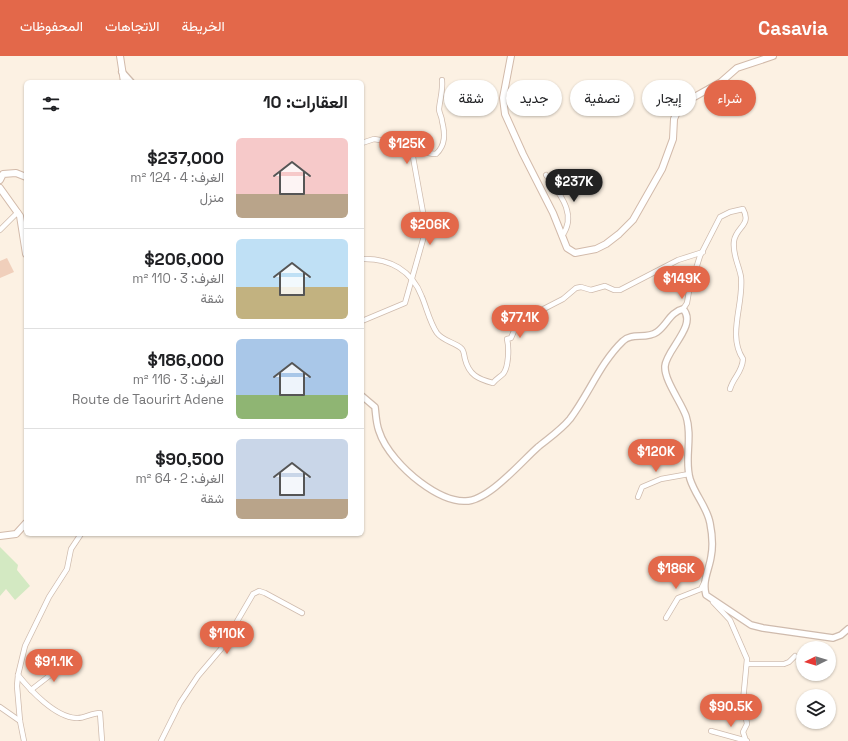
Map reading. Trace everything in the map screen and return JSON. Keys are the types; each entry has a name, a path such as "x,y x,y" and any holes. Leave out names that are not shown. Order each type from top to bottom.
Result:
{"main road":[{"path":"120,56 124,80"},
{"path":"511,56 503,98 505,114 523,154 551,207 562,236 570,250 575,253 584,253 596,249 619,234 633,220 662,168 673,139 674,120 680,105 721,82 737,68 773,56"},
{"path":"0,180 3,174 10,172 24,176"},
{"path":"0,188 18,212 22,220 22,239 24,246"},
{"path":"0,536 16,534 24,525"}],"street":[{"path":"122,71 129,80"},
{"path":"364,142 374,139 413,146 425,154 436,154 441,150 444,142 443,121 439,111 442,94 442,80"},
{"path":"364,319 402,305 406,300 425,235 426,222 413,156 403,144"},
{"path":"546,175 566,203 568,222 567,229 562,236"},
{"path":"364,398 375,407 379,432 397,462 408,474 428,488 451,499 465,502 476,498 512,475 538,447 559,431 589,391 604,365 624,340 633,336 653,335 660,330 672,315 683,309 688,303 689,291 703,252 720,217 730,212 742,209 746,214 745,224 734,240 733,252 741,277 736,339 739,352 743,359 742,368 733,379 730,389"},
{"path":"0,230 18,212"},
{"path":"364,259 385,260 396,266 411,279 422,296 437,334 461,348 467,367 479,380 493,383 507,368 507,339 511,338 514,331 528,317 563,299 576,288 581,287 591,290 605,286 614,290 620,290 678,260 703,252"},
{"path":"666,618 678,598 701,589 711,556 711,525 707,511 690,480 687,456 689,442 686,418 669,382 665,366 667,358 685,328 687,319 686,313 683,309"},
{"path":"638,497 642,488 661,479 689,474"},
{"path":"24,741 20,721 18,675 25,646 49,597 67,569 71,549 79,536"},
{"path":"704,582 706,595 730,620 748,664 744,680 743,701 747,724 743,732 747,741"},
{"path":"161,741 180,703 198,676 221,649 253,594 259,591 265,593 302,614"},
{"path":"712,600 726,607 740,618 762,628 833,638 841,635 848,629"},
{"path":"748,664 784,664 789,662 794,656"},
{"path":"31,690 67,662"},
{"path":"18,675 31,690 53,709 68,718 79,718 100,713 102,741"},
{"path":"0,707 20,721"},
{"path":"711,731 747,741"}],"green space":[{"path":"0,547 18,565 17,570 30,586 15,600 6,589 0,596"}],"building":[{"path":"7,258 14,272 0,278 0,261"}]}
